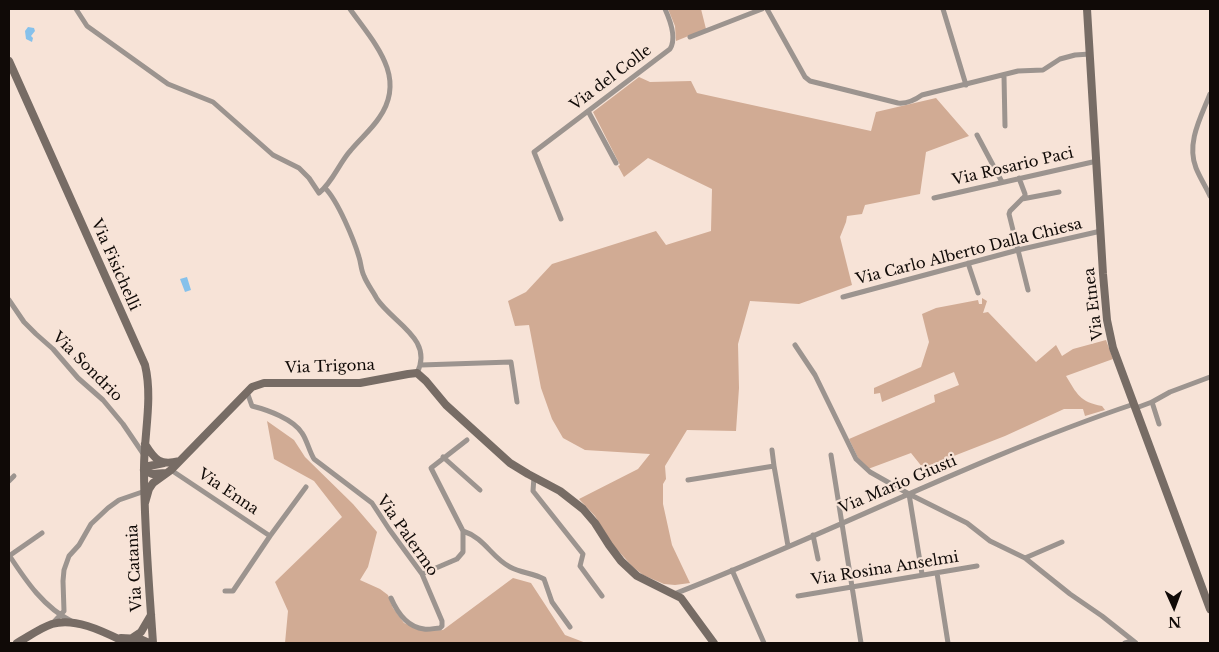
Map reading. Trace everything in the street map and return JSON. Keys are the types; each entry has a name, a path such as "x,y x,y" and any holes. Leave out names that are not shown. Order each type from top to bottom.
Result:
{"main road":[{"name":"Via Etnea","path":"1087,9 1106,308 1111,339 1210,609"},
{"name":"Via Fisichelli","path":"9,61 145,365 148,382 144,491"},
{"path":"417,374 426,381 446,405 510,463 560,491 583,509 622,561 637,576 681,598 714,643"},
{"name":"Via Trigona","path":"145,504 149,488 153,483 170,471 252,387 264,383 360,383 417,374"},
{"path":"145,444 153,456 164,463"},
{"path":"170,471 152,474 144,470 149,466 180,461"},
{"name":"Via Catania","path":"144,491 151,643"},
{"path":"129,641 141,632 151,616"},
{"path":"17,643 52,624 77,623 129,641 140,639 151,643"}],"street":[{"path":"76,9 87,26 168,84 213,102 273,155 299,168 309,178 319,193 325,188 343,160 378,120 387,103 391,85 390,75 384,61 350,9"},
{"name":"Via del Colle","path":"562,219 534,152 670,49 673,45 671,24 665,9"},
{"path":"690,37 762,9"},
{"path":"767,9 805,77 815,83 903,104 922,95 1018,71 1043,70 1060,59 1090,54"},
{"path":"943,9 966,85"},
{"path":"1004,76 1005,126"},
{"path":"1210,94 1199,120 1193,143 1194,163 1210,196"},
{"path":"588,112 616,163"},
{"path":"978,135 1002,182"},
{"name":"Via Rosario Paci","path":"934,198 1096,162"},
{"path":"1019,178 1025,194 1009,214 1028,290"},
{"path":"325,188 341,216 356,250 368,285 384,309 416,340 421,365 417,374"},
{"path":"1022,199 1059,192"},
{"name":"Via Carlo Alberto Dalla Chiesa","path":"843,297 1018,250 1101,231"},
{"path":"968,263 978,294"},
{"name":"Via Sondrio","path":"9,300 24,322 78,378 103,400 123,424 144,455"},
{"path":"795,345 815,375 856,459 870,472 909,494 968,523 990,541 1025,558 1134,642"},
{"path":"421,365 511,362 518,402"},
{"name":"Via Mario Giusti","path":"674,594 1072,425 1152,402 1170,392 1210,376"},
{"name":"Via Palermo","path":"246,391 252,406 275,413 302,433 308,450 314,459 372,503 422,574 442,621 440,628 424,629 414,626 400,616 391,598"},
{"path":"1152,402 1159,424"},
{"path":"422,574 460,556 464,548 463,531 431,468 467,440"},
{"path":"772,450 788,546"},
{"path":"830,455 862,643"},
{"path":"443,457 480,490"},
{"path":"688,480 774,466"},
{"name":"Via Enna","path":"170,471 270,536"},
{"path":"9,481 14,476"},
{"path":"534,477 533,491 583,554 580,566 602,596"},
{"path":"225,591 233,591 306,487"},
{"path":"52,624 64,611 64,570 69,556 79,545 91,524 119,500 144,491"},
{"path":"909,494 922,574"},
{"path":"463,531 479,539 509,567 544,579 552,602 570,627"},
{"path":"42,533 9,555 32,589 61,616 77,623"},
{"path":"813,535 818,560"},
{"path":"1025,558 1062,542"},
{"path":"9,568 16,566"},
{"name":"Via Rosina Anselmi","path":"798,596 977,566"},
{"path":"732,570 764,643"},
{"path":"937,572 948,643"},
{"path":"1125,643 1134,642"}],"shaded area":[{"path":"668,9 701,9 706,29 676,41 675,26"},
{"path":"639,77 650,82 691,81 697,93 871,131 876,112 936,98 969,136 926,152 920,194 865,205 862,214 847,216 840,237 852,285 799,304 750,301 738,344 739,388 736,431 687,430 665,466 666,479 663,484 663,504 672,545 690,583 675,585 664,584 643,575 633,567 612,544 595,516 579,499 638,469 650,454 585,450 563,438 552,419 541,388 529,325 515,326 508,301 526,292 552,264 656,231 666,245 711,231 712,189 648,158 624,177 618,166 620,165 593,112"},
{"path":"982,298 987,301 983,313 988,312 1036,362 1056,345 1062,356 1073,349 1106,340 1113,359 1066,376 1080,396 1089,402 1102,406 1105,410 1085,416 1083,409 1064,409 1005,436 923,468 911,453 868,469 859,460 849,439 935,402 934,395 959,385 954,372 882,402 880,393 874,394 874,388 921,367 929,342 922,314 936,308 978,300 979,304 982,304"},
{"path":"267,421 294,440 305,457 353,504 377,532 368,567 360,580 380,589 388,595 393,608 404,623 423,631 443,630 513,578 531,583 565,635 586,643 285,643 288,611 275,582 342,517 314,481 274,459"}],"water":[{"path":"28,27 34,28 35,31 31,36 33,38 32,42 26,39 25,31"},
{"path":"187,277 191,290 185,292 180,279"}]}
